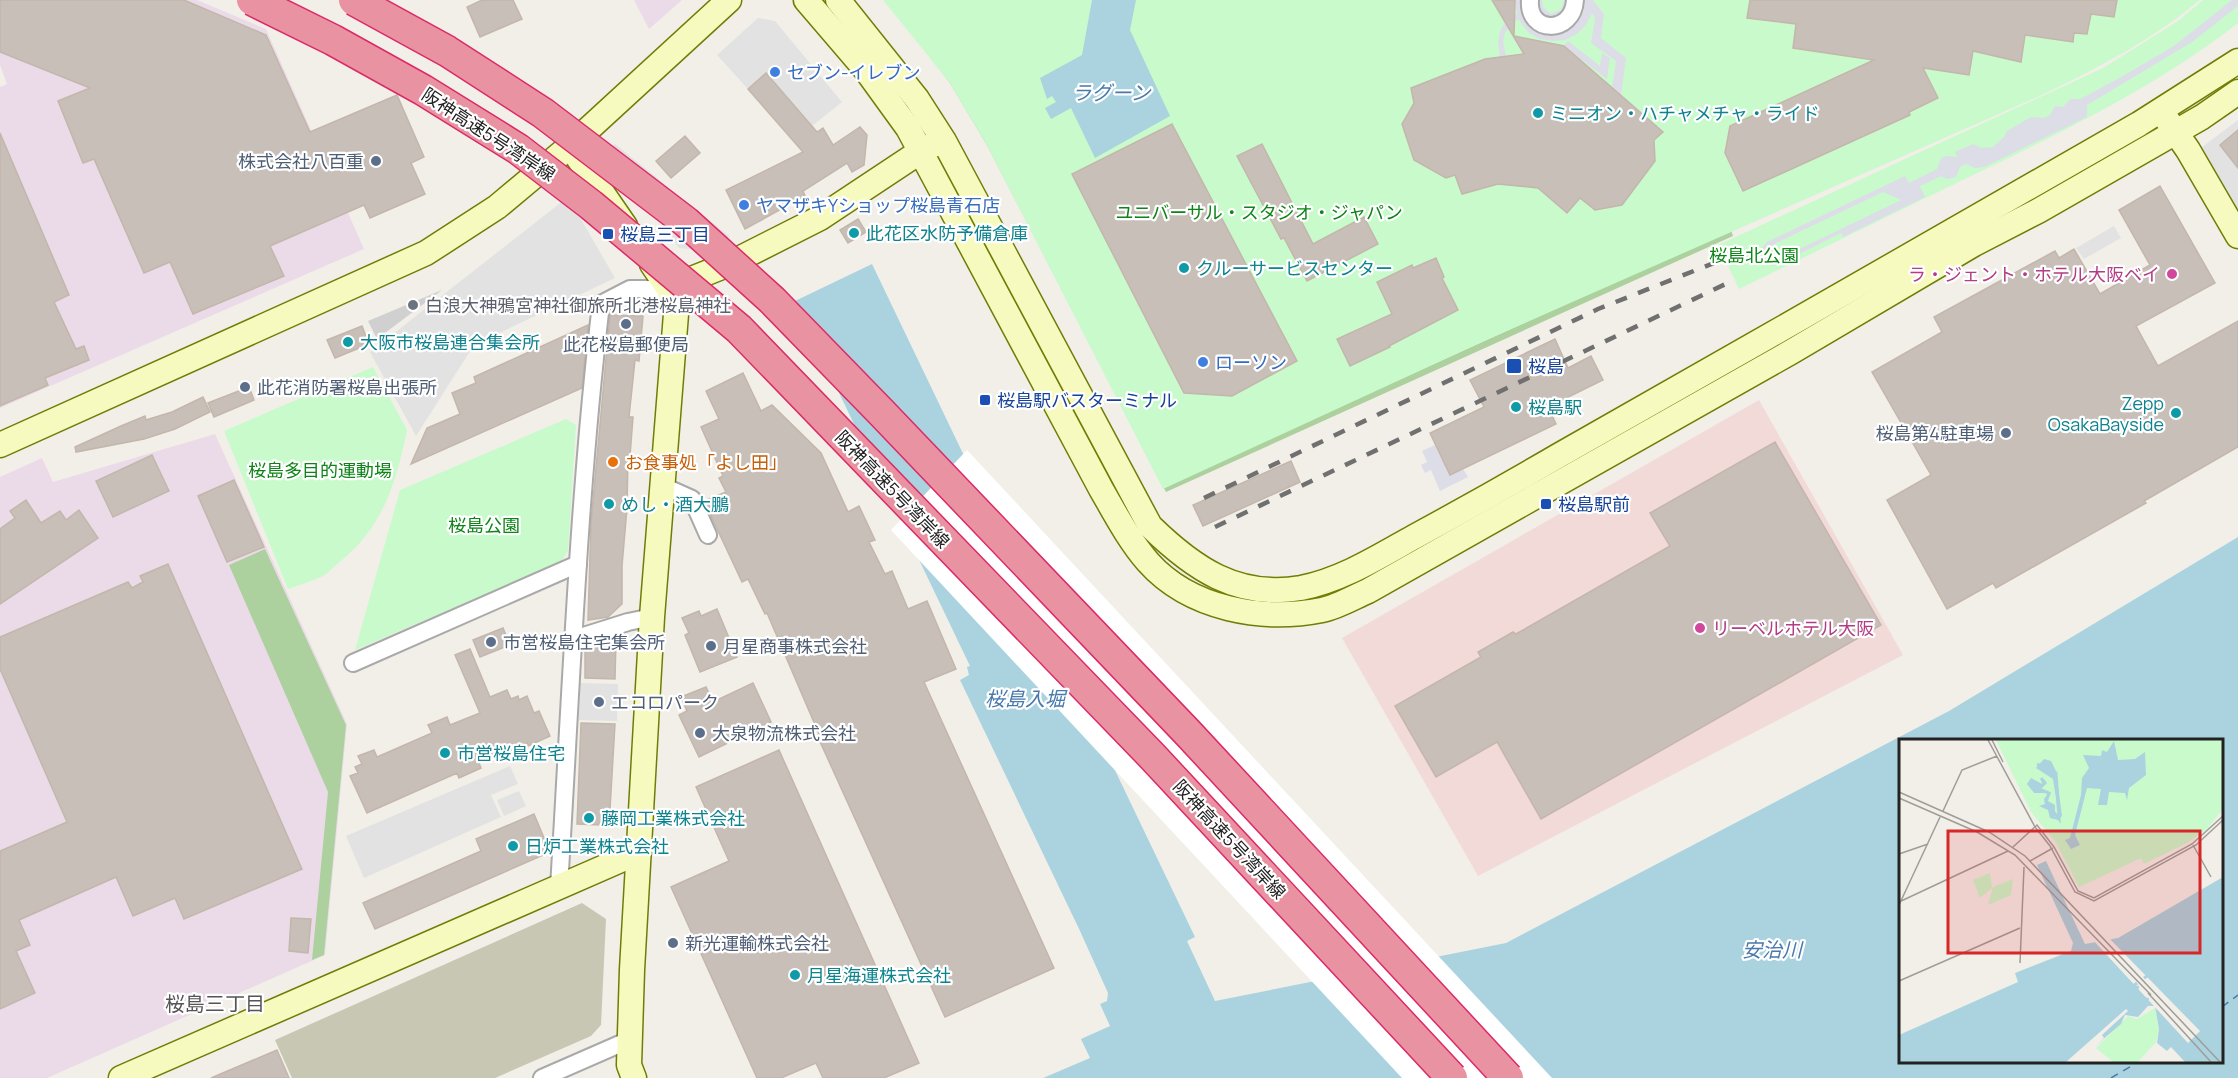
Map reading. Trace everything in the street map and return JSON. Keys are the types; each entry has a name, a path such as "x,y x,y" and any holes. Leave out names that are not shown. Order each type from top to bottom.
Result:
{"highway":[{"name":"阪神高速5号湾岸線","path":"252,0 333,40 423,90 518,149 591,205 739,329 1153,757 1452,1078"},
{"path":"354,0 447,51 543,113 624,172 686,222 772,300 1188,733 1508,1078"}],"street":[{"path":"0,445 426,253 497,207 570,146 729,0"},
{"path":"806,0 866,70 908,128 1130,540 1150,564 1174,584 1211,604 1248,612 1292,614 1324,610 1368,591 1791,352 1974,244 2038,211 2175,132 2238,92"},
{"path":"838,0 916,99 944,141 1150,526 1187,560 1211,574 1231,583 1266,589 1298,588 1329,582 1353,571 2162,111 2238,61"},
{"path":"1530,0 1530,12 1534,20 1549,26 1557,26 1571,16 1575,9 1575,0"},
{"path":"2162,111 2188,150 2238,236"},
{"path":"559,887 578,564 590,400 601,304 630,289 669,289 729,264 820,218 921,151 944,141"},
{"path":"570,146 669,289 676,314 652,617 639,852 629,1040 629,1065 634,1078"},
{"path":"663,486 692,499 708,536"},
{"path":"353,663 578,564"},
{"path":"574,639 652,617"},
{"path":"121,1078 639,852"},
{"path":"542,1078 629,1040"}],"shaded area":[{"path":"0,0 197,0 266,29 364,249 0,408 0,87 7,84 0,65"},
{"path":"634,0 682,0 649,29"},
{"path":"1515,0 1542,0 1543,7 1551,14 1561,10 1564,0 1593,0 1604,14 1601,38 1626,58 1621,96 1612,88 1616,61 1591,43 1595,18 1592,13 1586,25 1577,34 1565,40 1553,41 1540,39 1529,33 1518,19 1505,32 1503,42 1506,56 1500,57 1498,42 1500,32 1503,25 1517,14"},
{"path":"2232,0 2238,0 2238,6 2192,42 2087,105 2087,117 1984,167 1975,168 1966,164 1960,167 1956,177 1947,179 1941,176 1920,186 1925,197 1843,237 1841,233 1775,266 1765,263 1761,258 1761,249 1767,242 1905,176 1909,183 1937,169 1941,158 1957,157 1955,152 1973,144 1981,148 1993,147 2007,131 2031,117 2049,116 2055,106 2063,107 2070,99 2080,99 2174,46","holes":["1883,192 1901,200 1781,258 1775,258 1771,253 1771,247 1776,243"]},
{"path":"758,18 775,21 842,102 812,126 767,74 748,89 717,55"},
{"path":"1568,41 1600,66 1602,53 1610,58 1607,79 1564,46"},
{"path":"2238,120 2238,212 2201,148"},
{"path":"615,144 730,237 697,250 679,248 608,149"},
{"path":"568,197 615,278 474,345 416,436 370,352"},
{"path":"2114,226 2121,238 2084,259 2076,248"},
{"name":"白浪大神鴉宮神社御旅所北港桜島神社","path":"442,290 377,339 368,321"},
{"path":"1759,400 1903,655 1478,876 1342,638"},
{"path":"215,434 347,724 325,955 47,1078 0,1078 0,477 42,458 53,482"},
{"path":"1435,445 1450,475 1463,469 1468,477 1440,491 1431,470 1425,473 1421,465 1427,462 1422,451"},
{"name":"エコロパーク","path":"580,683 618,684 617,721 579,720"},
{"path":"510,766 518,784 491,795 501,817 364,878 346,836"},
{"path":"519,791 526,806 504,816 497,800"},
{"path":"582,903 606,919 601,1025 591,1036 495,1078 292,1078 275,1040"}],"green space":[{"name":"ユニバーサル・スタジオ・ジャパン","path":"883,0 2200,0 2163,28 2124,52 2042,95 1493,337 1163,489 988,147 950,83"},
{"name":"桜島北公園","path":"2203,0 2238,0 2238,23 2143,87 2042,142 1739,289 1718,245 2103,68 2178,21"},
{"path":"938,31 1207,466 1731,230 1733,236 1166,492 988,147 950,83 922,47"},
{"name":"桜島多目的運動場","path":"373,367 407,430 393,485 378,518 356,547 323,576 288,589 224,431"},
{"name":"桜島公園","path":"566,419 576,425 568,551 561,562 355,650 400,490"},
{"path":"265,549 346,725 324,955 312,960 328,792 229,565"}],"water":[{"name":"ラグーン","path":"1092,0 1136,0 1130,30 1170,116 1095,158 1071,108 1051,119 1045,108 1056,102 1052,96 1047,99 1040,78 1082,55"},
{"name":"安治川","path":"872,264 1195,937 1187,941 1215,1001 1506,943 1949,711 2238,537 2238,1078 1043,1078 1090,1058 1081,1039 1110,1026 1100,1004 1107,1001 1108,993 960,680 969,675 967,667 970,666 795,301"}],"pier":[{"path":"967,450 1552,1078 1402,1078 891,530"}],"building":[{"path":"0,0 184,0 266,35 310,132 397,95 424,157 411,163 425,194 370,218 364,205 270,246 284,276 193,314 170,262 144,273 94,159 83,163 58,101 90,88 0,52"},
{"path":"482,0 513,0 522,19 480,37 467,7"},
{"path":"1492,0 1515,0 1514,36 1564,46 1663,132 1654,140 1655,161 1622,205 1595,210 1580,198 1567,213 1538,188 1498,184 1462,194 1455,175 1446,178 1414,160 1402,124 1414,103 1411,88 1485,59 1524,54"},
{"path":"1750,0 2117,0 2114,17 2091,14 2087,34 2074,33 2073,42 2025,35 2021,62 1973,51 1969,75 1923,68 1938,98 1909,112 1910,115 1743,191 1725,153 1730,126 1874,60 1793,48 1796,24 1747,18"},
{"path":"766,73 817,132 823,128 833,145 860,127 867,135 864,165 852,172 847,163 803,191 805,196 745,229 726,190 803,152 748,89"},
{"name":"クルーサービスセンター","path":"1172,124 1297,361 1232,396 1184,393 1072,174"},
{"path":"2238,130 2238,168 2220,145"},
{"path":"0,133 69,295 54,302 76,349 84,346 89,360 45,378 48,385 0,406"},
{"path":"685,136 700,153 671,178 656,161"},
{"path":"1262,144 1313,244 1364,217 1378,244 1307,281 1284,238 1281,239 1237,156"},
{"name":"桜島第4駐車場","path":"2160,186 2215,283 2136,326 2158,366 2238,321 2238,447 2144,501 2146,503 1996,588 1993,583 1947,609 1887,500 1931,475 1872,372 1942,332 1934,317 2055,251 2059,258 2074,249 2100,294 2150,265 2119,210"},
{"name":"此花区水防予備倉庫","path":"858,219 866,232 848,243 840,230"},
{"path":"1436,258 1444,277 1442,278 1458,310 1350,366 1337,339 1392,314 1377,282 1412,265 1413,268"},
{"path":"610,315 643,316 639,361 635,360 629,417 633,417 630,456 628,455 622,604 608,617 588,620 591,523"},
{"path":"588,325 582,388 411,464 427,428 460,414 452,393 476,383 474,377"},
{"name":"大阪市桜島連合集会所","path":"362,326 369,344 335,358 327,340"},
{"name":"桜島駅","path":"1555,339 1568,368 1591,356 1603,380 1548,407 1556,424 1450,475 1430,433 1484,407 1470,380"},
{"path":"743,373 761,411 772,405 821,453 848,512 859,506 875,540 869,542 885,574 892,571 908,609 927,601 956,669 924,682 1054,968 945,1017 817,735 819,734 767,613 765,614 748,579 742,582 704,501 726,492 719,478 723,476 701,427 719,419 706,391"},
{"path":"249,387 254,400 214,417 208,403"},
{"path":"203,397 210,412 175,429 144,439 76,452 75,447 121,426 145,416 146,420 172,412"},
{"name":"リーベルホテル大阪","path":"1775,442 1881,625 1541,819 1497,742 1436,777 1395,706 1481,657 1478,652 1513,632 1516,634 1670,546 1650,513"},
{"path":"152,455 169,491 113,517 96,481"},
{"path":"1291,461 1300,482 1203,526 1193,505"},
{"path":"234,480 264,547 227,562 198,496"},
{"path":"26,500 41,523 60,511 66,520 79,510 98,538 0,604 0,529 15,518 10,511"},
{"path":"168,564 302,869 184,919 175,898 133,916 116,877 19,920 30,945 16,951 35,993 0,1009 0,851 67,822 0,669 0,637 128,582 132,588 143,582 140,576"},
{"name":"月星商事株式会社","path":"717,609 737,657 700,672 685,635 689,633 682,618 699,611 701,616"},
{"name":"市営桜島住宅集会所","path":"503,628 510,645 480,657 473,640"},
{"path":"616,637 615,679 585,678 585,649"},
{"name":"市営桜島住宅","path":"470,649 490,697 507,690 511,699 518,696 519,700 527,696 534,713 539,711 550,736 479,763 481,768 459,778 457,773 367,813 350,776 358,773 355,767 362,764 358,756 374,750 377,757 432,733 428,725 447,717 450,725 480,713 455,655"},
{"path":"753,683 771,722 699,757 679,715 687,711 681,697 706,687 713,702"},
{"path":"581,723 615,724 610,809 601,809 601,825 577,824"},
{"name":"月星海運株式会社","path":"779,750 919,1063 884,1078 823,1078 816,1063 781,1078 757,1078 671,887 729,861 696,787"},
{"path":"534,814 550,852 375,929 363,903 481,851 476,839"},
{"path":"291,918 311,919 308,953 289,951"},
{"path":"277,1050 289,1078 211,1078"}],"ferry route":[{"path":"2223,1006 2238,995"},
{"path":"2111,1078 2136,1063"}],"railway":[{"path":"1204,498 1598,309 1724,259"},
{"path":"1215,527 1734,280"}],"place":[{"name":"セブン-イレブン","path":"775,72"},
{"name":"ミニオン・ハチャメチャ・ライド","path":"1538,113"},
{"name":"株式会社八百重","path":"376,161"},
{"name":"ヤマザキYショップ桜島青石店","path":"744,205"},
{"name":"此花区水防予備倉庫","path":"854,233"},
{"name":"桜島三丁目","path":"608,234"},
{"name":"クルーサービスセンター","path":"1184,268"},
{"name":"ラ・ジェント・ホテル大阪ベイ","path":"2172,274"},
{"name":"白浪大神鴉宮神社御旅所北港桜島神社","path":"413,305"},
{"name":"此花桜島郵便局","path":"626,324"},
{"name":"大阪市桜島連合集会所","path":"348,342"},
{"name":"ローソン","path":"1203,362"},
{"name":"桜島","path":"1514,366"},
{"name":"此花消防署桜島出張所","path":"245,387"},
{"name":"桜島駅バスターミナル","path":"985,400"},
{"name":"桜島駅","path":"1516,407"},
{"name":"Zepp OsakaBayside","path":"2176,413"},
{"name":"桜島第4駐車場","path":"2006,433"},
{"name":"お食事処「よし田」","path":"613,462"},
{"name":"めし・酒大鵬","path":"609,504"},
{"name":"桜島駅前","path":"1546,504"},
{"name":"リーベルホテル大阪","path":"1700,628"},
{"name":"市営桜島住宅集会所","path":"491,642"},
{"name":"月星商事株式会社","path":"711,646"},
{"name":"エコロパーク","path":"599,702"},
{"name":"大泉物流株式会社","path":"700,733"},
{"name":"市営桜島住宅","path":"445,753"},
{"name":"藤岡工業株式会社","path":"589,818"},
{"name":"日炉工業株式会社","path":"513,846"},
{"name":"新光運輸株式会社","path":"673,943"},
{"name":"月星海運株式会社","path":"795,975"}],"district":[{"name":"桜島三丁目","path":"215,1003"}],"water label":[{"name":"桜島入堀","path":"1025,698"}]}
